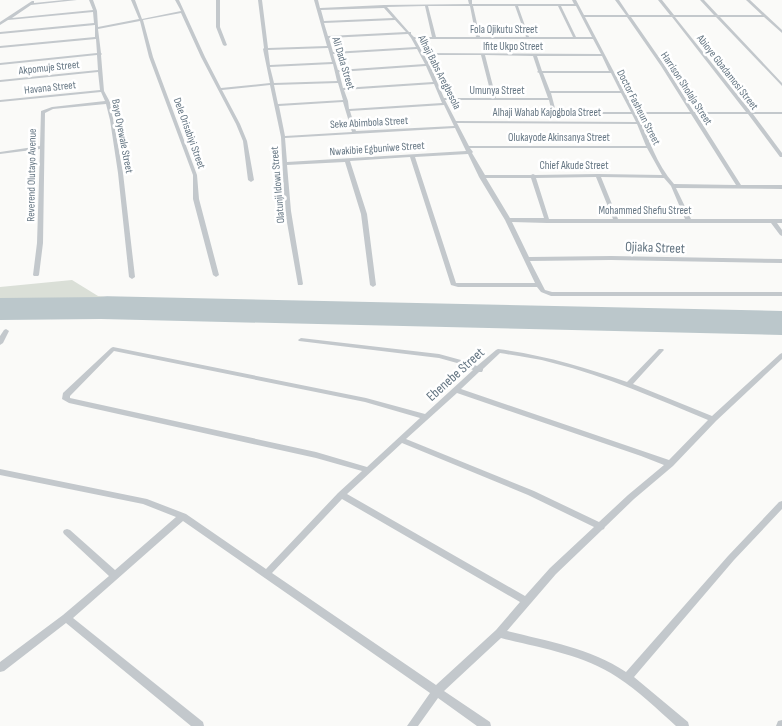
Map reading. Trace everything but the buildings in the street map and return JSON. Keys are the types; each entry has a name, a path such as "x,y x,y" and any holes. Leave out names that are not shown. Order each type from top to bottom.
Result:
{"street":[{"path":"0,24 35,0"},
{"path":"31,4 75,0"},
{"name":"Bayo Oyewale Street","path":"92,0 100,54 102,91 108,102 122,181 132,277"},
{"name":"Dele Orisabiyi Street","path":"133,0 141,19 151,57 195,175 196,199 216,275"},
{"path":"177,0 245,141 251,180"},
{"path":"218,0 218,27 225,44"},
{"name":"Olatunji Idowu Street","path":"260,0 265,49 269,58 268,66 283,137 288,211 300,284"},
{"name":"Ali Dada Street","path":"316,0 338,70 354,132"},
{"path":"470,0 478,38"},
{"name":"Doctor Fasheun Street","path":"574,0 639,123 649,148 673,186 689,221"},
{"name":"Harrison Sholaja Street","path":"617,0 739,186"},
{"name":"Abioye Gbadamosi Street","path":"660,0 782,156"},
{"path":"702,0 782,85"},
{"path":"748,0 782,32"},
{"path":"319,9 426,5 577,5"},
{"path":"426,5 434,38"},
{"path":"516,5 528,38"},
{"path":"559,5 575,38"},
{"name":"Alhaji Babs Aregbesola","path":"384,6 410,33 422,54 482,177 508,220 540,285"},
{"path":"7,19 95,11"},
{"path":"0,33 96,26 183,12"},
{"path":"582,16 765,16"},
{"path":"322,22 396,19"},
{"path":"327,37 410,33"},
{"path":"0,47 97,38"},
{"name":"Fola Ojikutu Street","path":"413,38 595,38"},
{"path":"265,49 330,47"},
{"path":"332,54 418,48"},
{"path":"0,64 100,54"},
{"name":"Ifite Ukpo Street","path":"422,54 603,55"},
{"path":"483,54 494,99"},
{"path":"534,54 551,99 557,122"},
{"path":"268,66 335,63"},
{"path":"338,70 428,65"},
{"name":"Akpomuje Street","path":"0,81 100,71"},
{"path":"540,72 612,72"},
{"path":"221,89 272,84 340,82"},
{"path":"343,89 436,83"},
{"name":"Havana Street","path":"0,101 102,91"},
{"path":"548,92 622,92"},
{"name":"Umunya Street","path":"443,99 551,99"},
{"path":"277,105 346,101"},
{"name":"Reverend Olutayo Avenue","path":"36,275 40,243 43,112 46,110 108,102"},
{"path":"348,110 445,104"},
{"path":"554,113 782,113"},
{"name":"Alhaji Wahab Kajogbola Street","path":"456,124 639,123"},
{"name":"Seke Abimbola Street","path":"283,137 456,124"},
{"path":"0,153 42,147"},
{"name":"Olukayode Akinsanya Street","path":"470,150 649,148"},
{"name":"Nwakibie Egbuniwe Street","path":"284,164 347,161 470,150"},
{"path":"412,156 453,284 458,286 540,285 543,291 550,294 782,294"},
{"path":"347,161 364,214 373,286"},
{"path":"533,175 547,220"},
{"path":"598,175 616,220"},
{"name":"Chief Akude Street","path":"482,177 598,175 666,177"},
{"path":"673,186 782,187"},
{"name":"Mohammed Shefiu Street","path":"508,220 782,221"},
{"path":"774,220 782,234"},
{"name":"Ojiaka Street","path":"527,259 782,260"},
{"path":"0,342 6,331"},
{"path":"301,340 430,355 459,361 480,370"},
{"path":"368,470 316,455 69,401 66,399 66,395 113,349 366,400 426,417"},
{"path":"628,386 661,350"},
{"name":"Ebenebe Street","path":"267,573 341,495 480,370 498,351 561,364 628,386 713,419"},
{"path":"412,726 436,692 499,634 553,571 670,464 713,419 782,355"},
{"path":"458,390 670,464"},
{"path":"401,440 531,493 601,526"},
{"path":"0,472 144,500 183,516 486,726"},
{"path":"341,495 528,602"},
{"path":"627,678 730,558 782,504"},
{"path":"0,668 66,618 183,516"},
{"path":"67,532 115,576"},
{"path":"66,618 199,726"},
{"path":"499,634 587,657 608,666 627,678 684,726"}],"shaded area":[{"path":"72,280 98,296 115,298 0,298 0,287"},
{"path":"98,296 782,311 782,335 101,319 0,320 0,298 107,297"}]}
